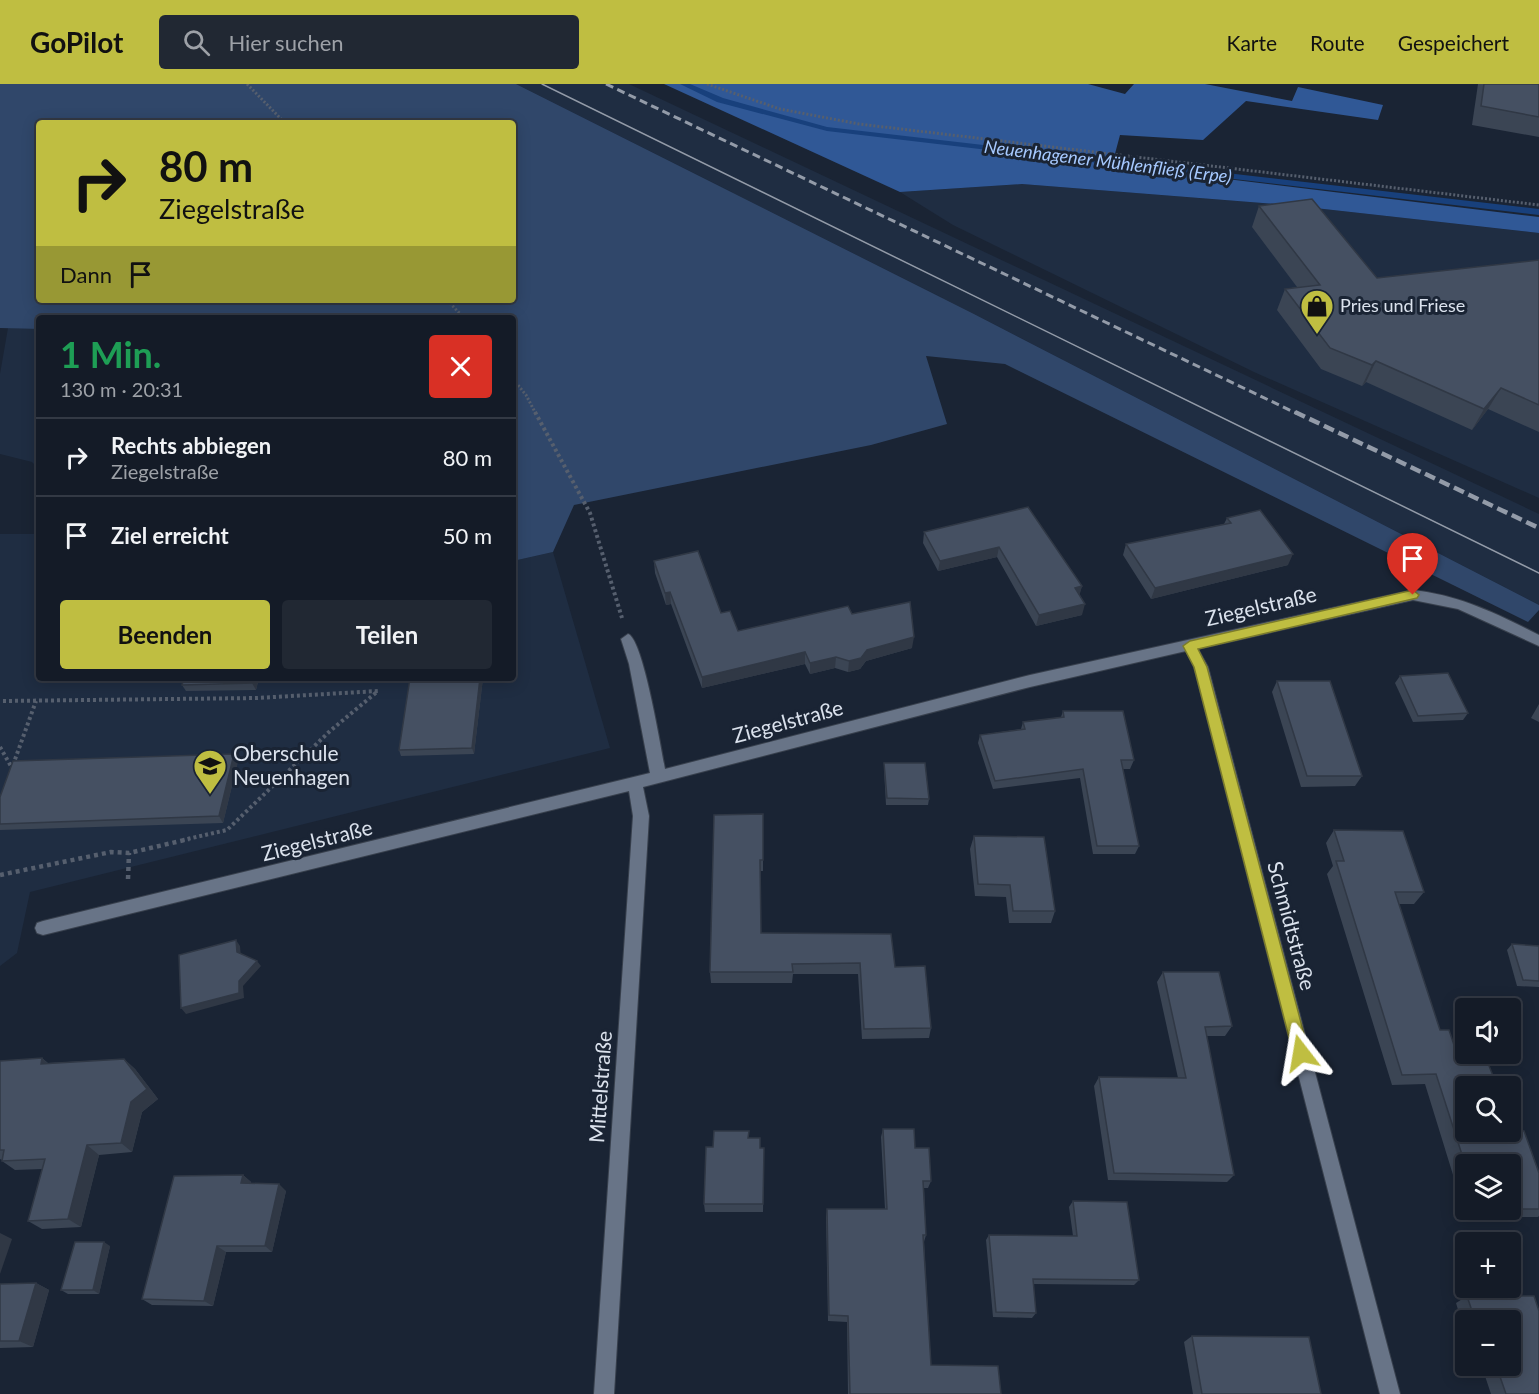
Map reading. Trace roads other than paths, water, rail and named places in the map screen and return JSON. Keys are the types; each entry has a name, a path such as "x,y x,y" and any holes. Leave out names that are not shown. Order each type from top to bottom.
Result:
{"street":[{"name":"Ziegelstraße","path":"43,928 659,777 1030,681 1413,595 1435,596 1462,603 1539,641"},
{"path":"628,639 636,664 659,777"},
{"name":"Schmidtstraße","path":"1190,646 1201,667 1390,1394"},
{"name":"Mittelstraße","path":"604,1394 641,816 635,783"}],"waterway":[{"name":"Neuenhagener Mühlenfließ (Erpe)","path":"684,84 720,100 827,129 1539,212"}],"tram line":[{"path":"542,84 1539,573"}],"railway":[{"path":"606,84 1298,414"},
{"path":"1295,412 1539,528"}],"place":[{"name":"Pries und Friese","path":"1317,335"},
{"name":"Oberschule Neuenhagen","path":"210,795"}]}
